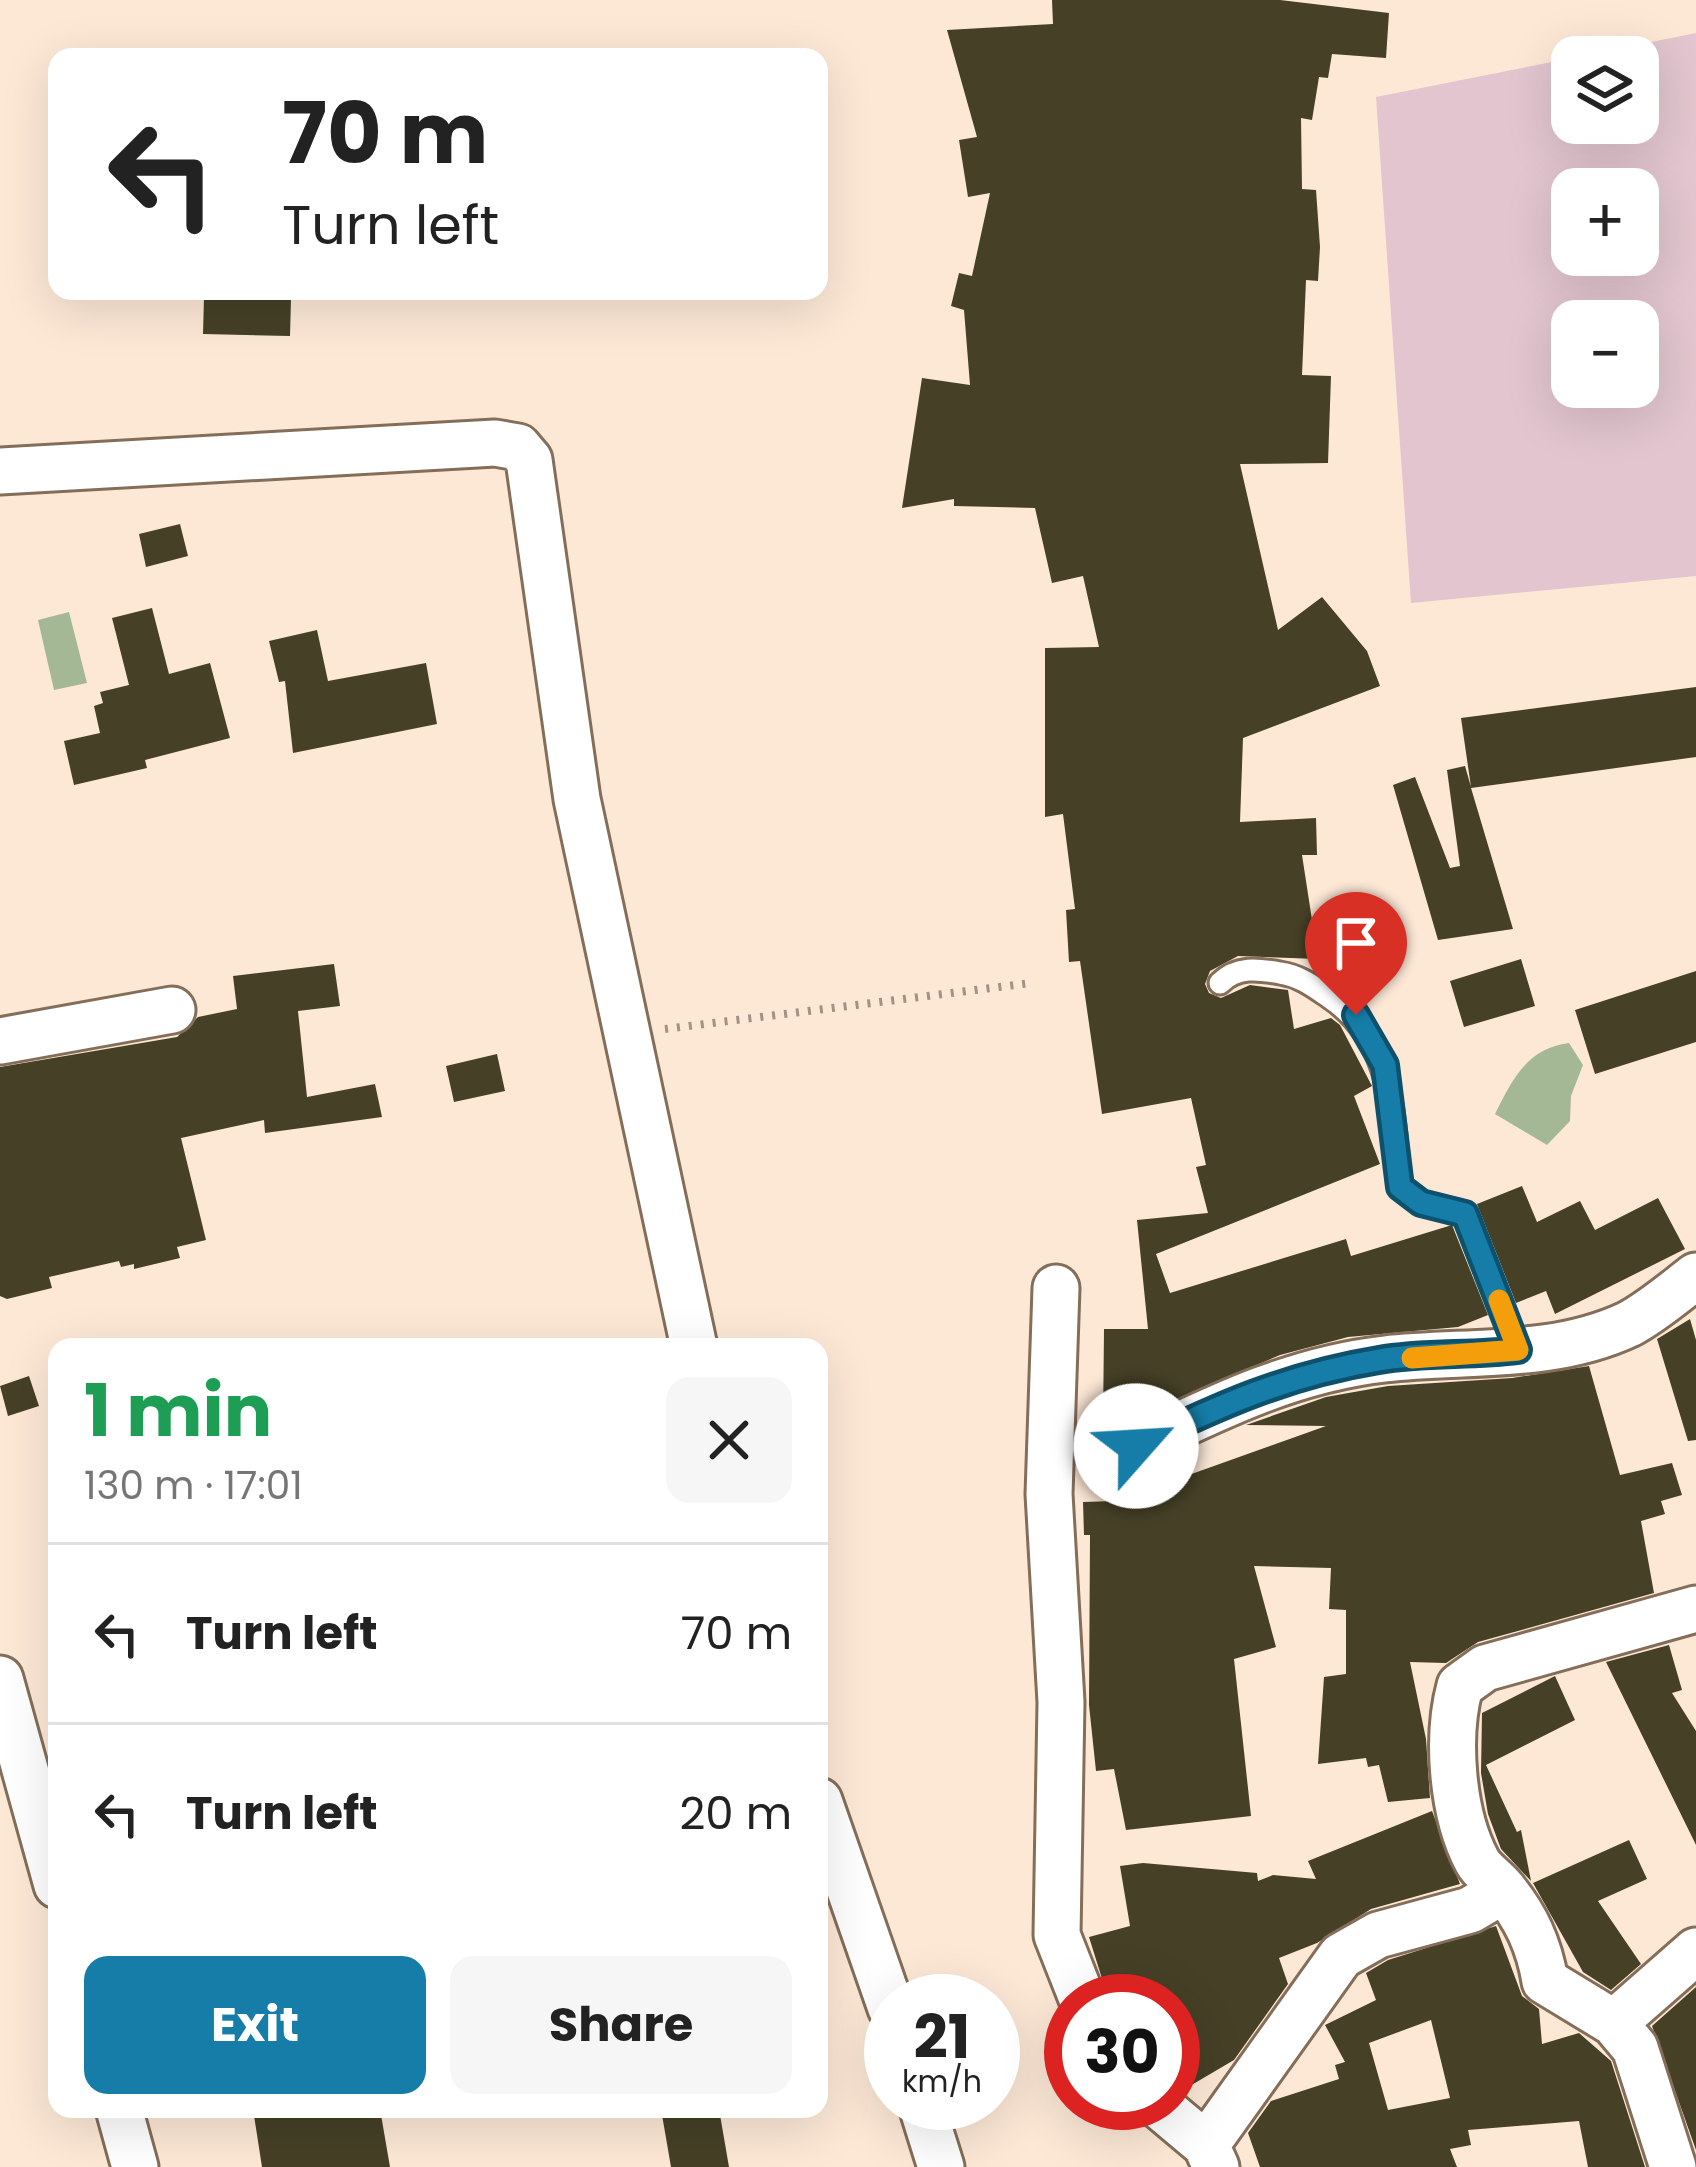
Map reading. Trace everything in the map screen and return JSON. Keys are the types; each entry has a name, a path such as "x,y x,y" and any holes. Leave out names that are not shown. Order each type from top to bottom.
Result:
{"street":[{"path":"21,470 495,443 518,447 535,476 577,799 692,1338"},
{"path":"0,1041 172,1010"},
{"path":"1136,1446 1258,1388 1307,1374 1384,1359 1569,1344 1630,1324 1696,1276"},
{"path":"1057,1288 1049,1494 1061,1702 1057,1935 1072,1974"},
{"path":"1673,2167 1635,2048 1614,2023 1545,1981 1539,1943 1504,1890 1477,1862 1450,1762 1460,1686 1485,1668 1696,1610"},
{"path":"0,1679 12,1770 48,1862"},
{"path":"828,1827 879,1974"},
{"path":"1184,2130 1211,2156 1341,1957 1378,1935 1470,1910 1504,1890"},
{"path":"1614,2023 1696,1951"},
{"path":"121,2118 135,2167"},
{"path":"929,2130 941,2167"}],"lane":[{"path":"1220,983 1245,969 1298,976 1356,1015 1385,1065 1400,1187 1421,1203 1465,1214 1518,1350"}],"path":[{"path":"628,1034 1031,983"}],"shaded area":[{"path":"1696,33 1696,576 1411,603 1376,97 1551,62 1551,144 1659,144 1659,40"},
{"path":"69,612 87,683 54,690 38,620"},
{"path":"1569,1043 1583,1065 1571,1096 1570,1121 1547,1145 1495,1114 1532,1059"}],"building":[{"path":"1052,0 1280,0 1389,13 1386,58 1332,54 1328,78 1319,77 1312,120 1301,118 1302,189 1316,190 1320,247 1318,281 1306,280 1302,375 1331,376 1328,463 1240,464 1278,630 1322,597 1367,651 1380,686 1243,738 1240,822 1316,818 1317,855 1302,855 1318,959 1238,956 1210,971 1205,984 1209,993 1221,998 1250,985 1288,990 1294,1029 1331,1018 1340,1025 1372,1086 1354,1096 1380,1164 1156,1254 1170,1293 1346,1239 1351,1256 1452,1225 1488,1315 1458,1327 1348,1337 1280,1355 1122,1423 1103,1423 1104,1329 1148,1329 1137,1220 1208,1213 1196,1167 1206,1165 1191,1098 1102,1114 1080,961 1069,962 1066,910 1075,909 1063,814 1045,817 1045,648 1099,647 1083,576 1052,583 1035,508 954,506 954,499 902,508 922,378 970,385 964,310 951,306 959,273 972,276 990,193 968,197 959,140 977,137 947,30 1053,24"},
{"path":"204,300 291,300 290,336 203,334"},
{"path":"180,524 188,556 146,567 139,534"},
{"path":"152,608 169,674 210,663 230,738 145,760 147,768 74,785 64,741 100,733 94,706 103,703 100,692 129,685 112,618"},
{"path":"317,630 328,681 426,663 437,724 293,753 285,681 279,682 269,641"},
{"path":"1696,687 1696,757 1471,788 1513,929 1438,940 1393,785 1415,777 1450,868 1460,866 1447,770 1465,766 1471,787 1461,718"},
{"path":"1521,959 1535,1006 1464,1027 1450,981"},
{"path":"334,964 340,1006 298,1011 307,1097 375,1084 382,1117 265,1133 264,1120 181,1138 206,1240 177,1247 180,1258 134,1269 134,1264 121,1267 119,1261 49,1277 52,1288 7,1299 0,1296 0,1067 177,1037 198,1017 237,1009 233,976"},
{"path":"1696,971 1696,1042 1595,1074 1575,1010"},
{"path":"497,1054 505,1091 454,1102 446,1066"},
{"path":"1522,1186 1537,1222 1580,1201 1595,1230 1658,1198 1685,1249 1555,1314 1546,1291 1516,1303 1477,1204"},
{"path":"1690,1319 1696,1340 1696,1440 1688,1441 1657,1339"},
{"path":"1589,1366 1620,1475 1672,1463 1682,1495 1661,1501 1665,1514 1641,1521 1654,1593 1478,1642 1446,1663 1410,1662 1426,1739 1430,1798 1388,1802 1379,1765 1368,1767 1366,1758 1318,1764 1324,1677 1346,1674 1346,1610 1329,1609 1331,1568 1254,1566 1276,1647 1234,1659 1251,1816 1126,1830 1114,1769 1096,1771 1089,1705 1090,1535 1084,1535 1083,1502 1116,1501 1326,1426 1246,1425 1326,1397 1388,1386 1512,1378"},
{"path":"29,1376 39,1406 8,1416 0,1386"},
{"path":"1669,1645 1682,1690 1672,1693 1696,1731 1696,1845 1606,1662"},
{"path":"1555,1676 1575,1720 1486,1765 1517,1832 1521,1830 1531,1881 1501,1849 1488,1814 1481,1773 1482,1713"},
{"path":"1432,1811 1460,1884 1371,1909 1317,1943 1279,1958 1288,1984 1234,2060 1200,2080 1200,1974 1101,1974 1089,1937 1130,1926 1120,1866 1143,1863 1257,1873 1258,1881 1273,1875 1316,1879 1308,1861"},
{"path":"1629,1840 1647,1879 1598,1901 1641,1964 1611,1990 1583,1972 1533,1883"},
{"path":"1496,1926 1522,1996 1539,2009 1542,2044 1579,2033 1611,2061 1645,2167 1588,2167 1579,2121 1468,2130 1471,2145 1450,2149 1457,2167 1260,2167 1248,2133 1271,2101 1339,2079 1335,2065 1345,2062 1325,2025 1376,2000 1366,1973 1388,1960","holes":["1431,2020 1450,2098 1388,2110 1369,2043"]},
{"path":"1696,1987 1696,2150 1652,2026"},
{"path":"254,2118 382,2118 390,2167 262,2167"},
{"path":"663,2118 721,2118 729,2167 671,2167"}],"slow traffic":[{"path":"1412,1358 1518,1350 1499,1300"}],"route":[{"path":"1136,1446 1258,1388 1307,1374 1384,1359 1518,1350 1465,1214 1421,1203 1400,1187 1385,1065 1356,1015"}]}
